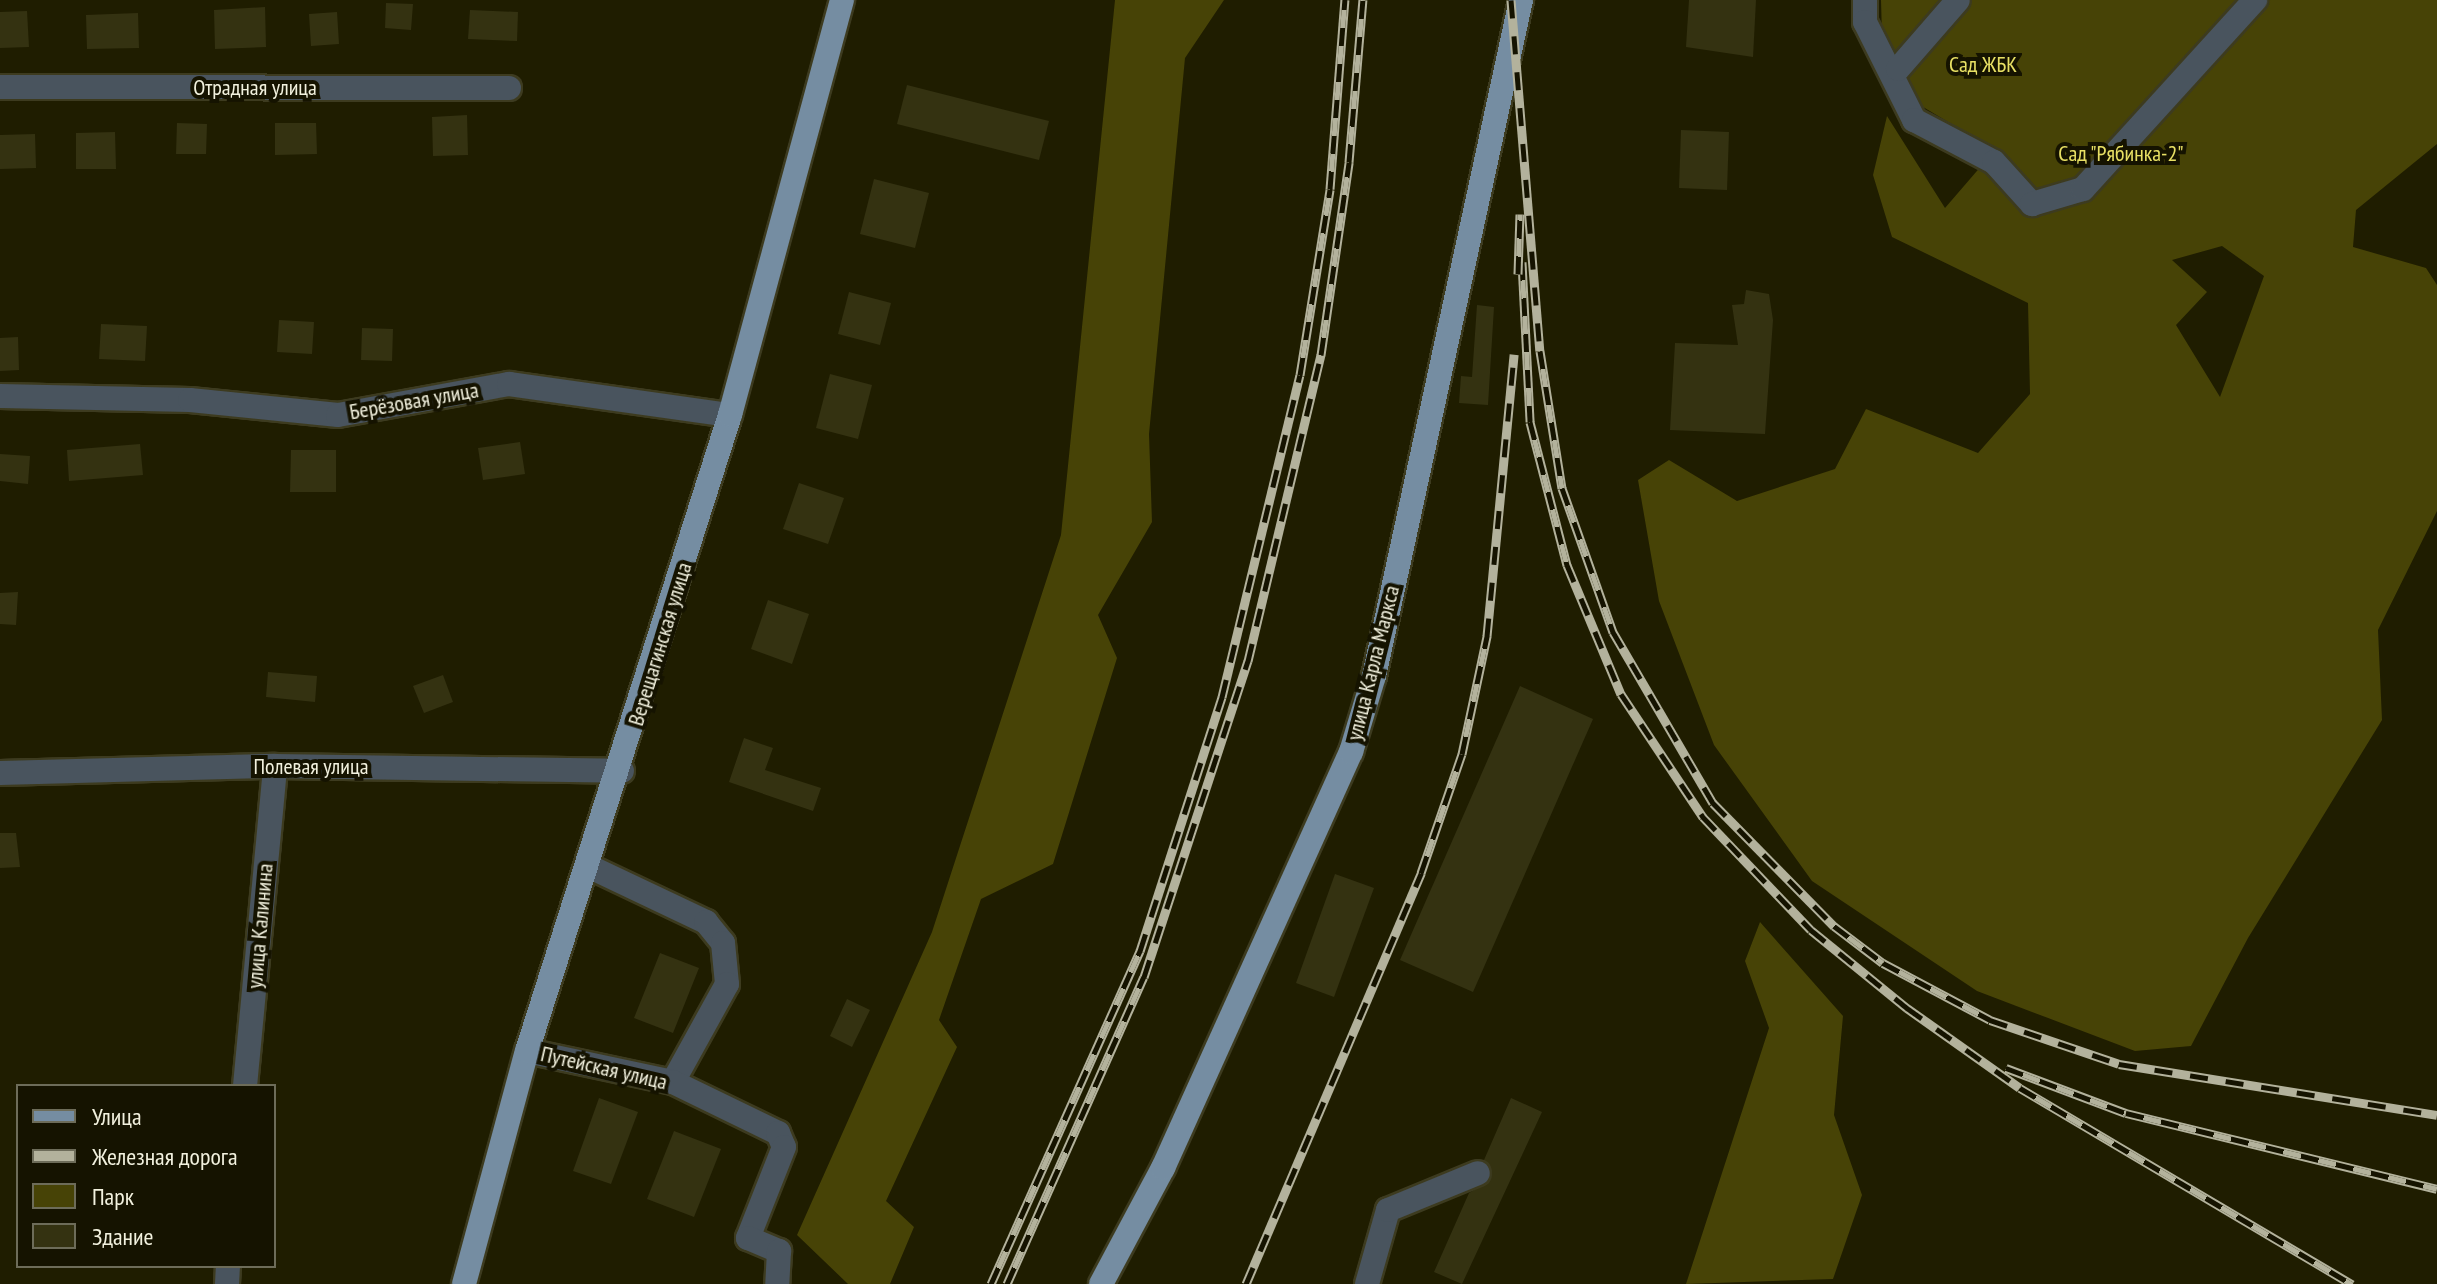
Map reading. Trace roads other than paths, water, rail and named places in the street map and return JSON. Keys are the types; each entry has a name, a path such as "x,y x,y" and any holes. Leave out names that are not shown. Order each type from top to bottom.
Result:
{"main road":[{"name":"Верещагинская улица","path":"464,1284 527,1051 622,771 730,415 842,0"},
{"name":"улица Карла Маркса","path":"1101,1284 1163,1168 1355,738 1521,0"}],"street":[{"path":"1865,0 1865,22 1914,120 1994,162 2032,204 2083,189 2255,0"},
{"path":"1898,69 1958,0"},
{"name":"Отрадная улица","path":"0,87 509,88"},
{"name":"Берёзовая улица","path":"0,396 190,400 338,415 509,384 730,415"},
{"name":"Полевая улица","path":"0,773 275,766 622,771"},
{"name":"улица Калинина","path":"245,1084 275,766"},
{"path":"588,866 706,922 723,943 727,984 673,1082"},
{"name":"Путейская улица","path":"527,1051 673,1082 778,1133 784,1147 748,1238 779,1251 777,1284"},
{"path":"1367,1284 1388,1210 1478,1173"}],"railway":[{"path":"991,1284 1140,951 1222,697 1300,375 1330,189 1345,0"},
{"path":"1007,1284 1144,977 1248,661 1321,355 1349,162 1363,0"},
{"path":"1511,0 1540,351 1562,488 1613,632 1713,803 1834,926 1883,963 1990,1020 2119,1064 2437,1115"},
{"path":"1518,274 1520,214"},
{"path":"1522,262 1530,422 1567,565 1621,694 1703,817 1811,930 1907,1008 2020,1088 2352,1284"},
{"path":"1246,1284 1421,873 1462,754 1487,636 1514,354"},
{"path":"2006,1068 2126,1113 2437,1189"}],"park label":[{"name":"Сад ЖБК","path":"1983,65"},
{"name":"Сад \"Рябинка-2\"","path":"2121,154"}]}
